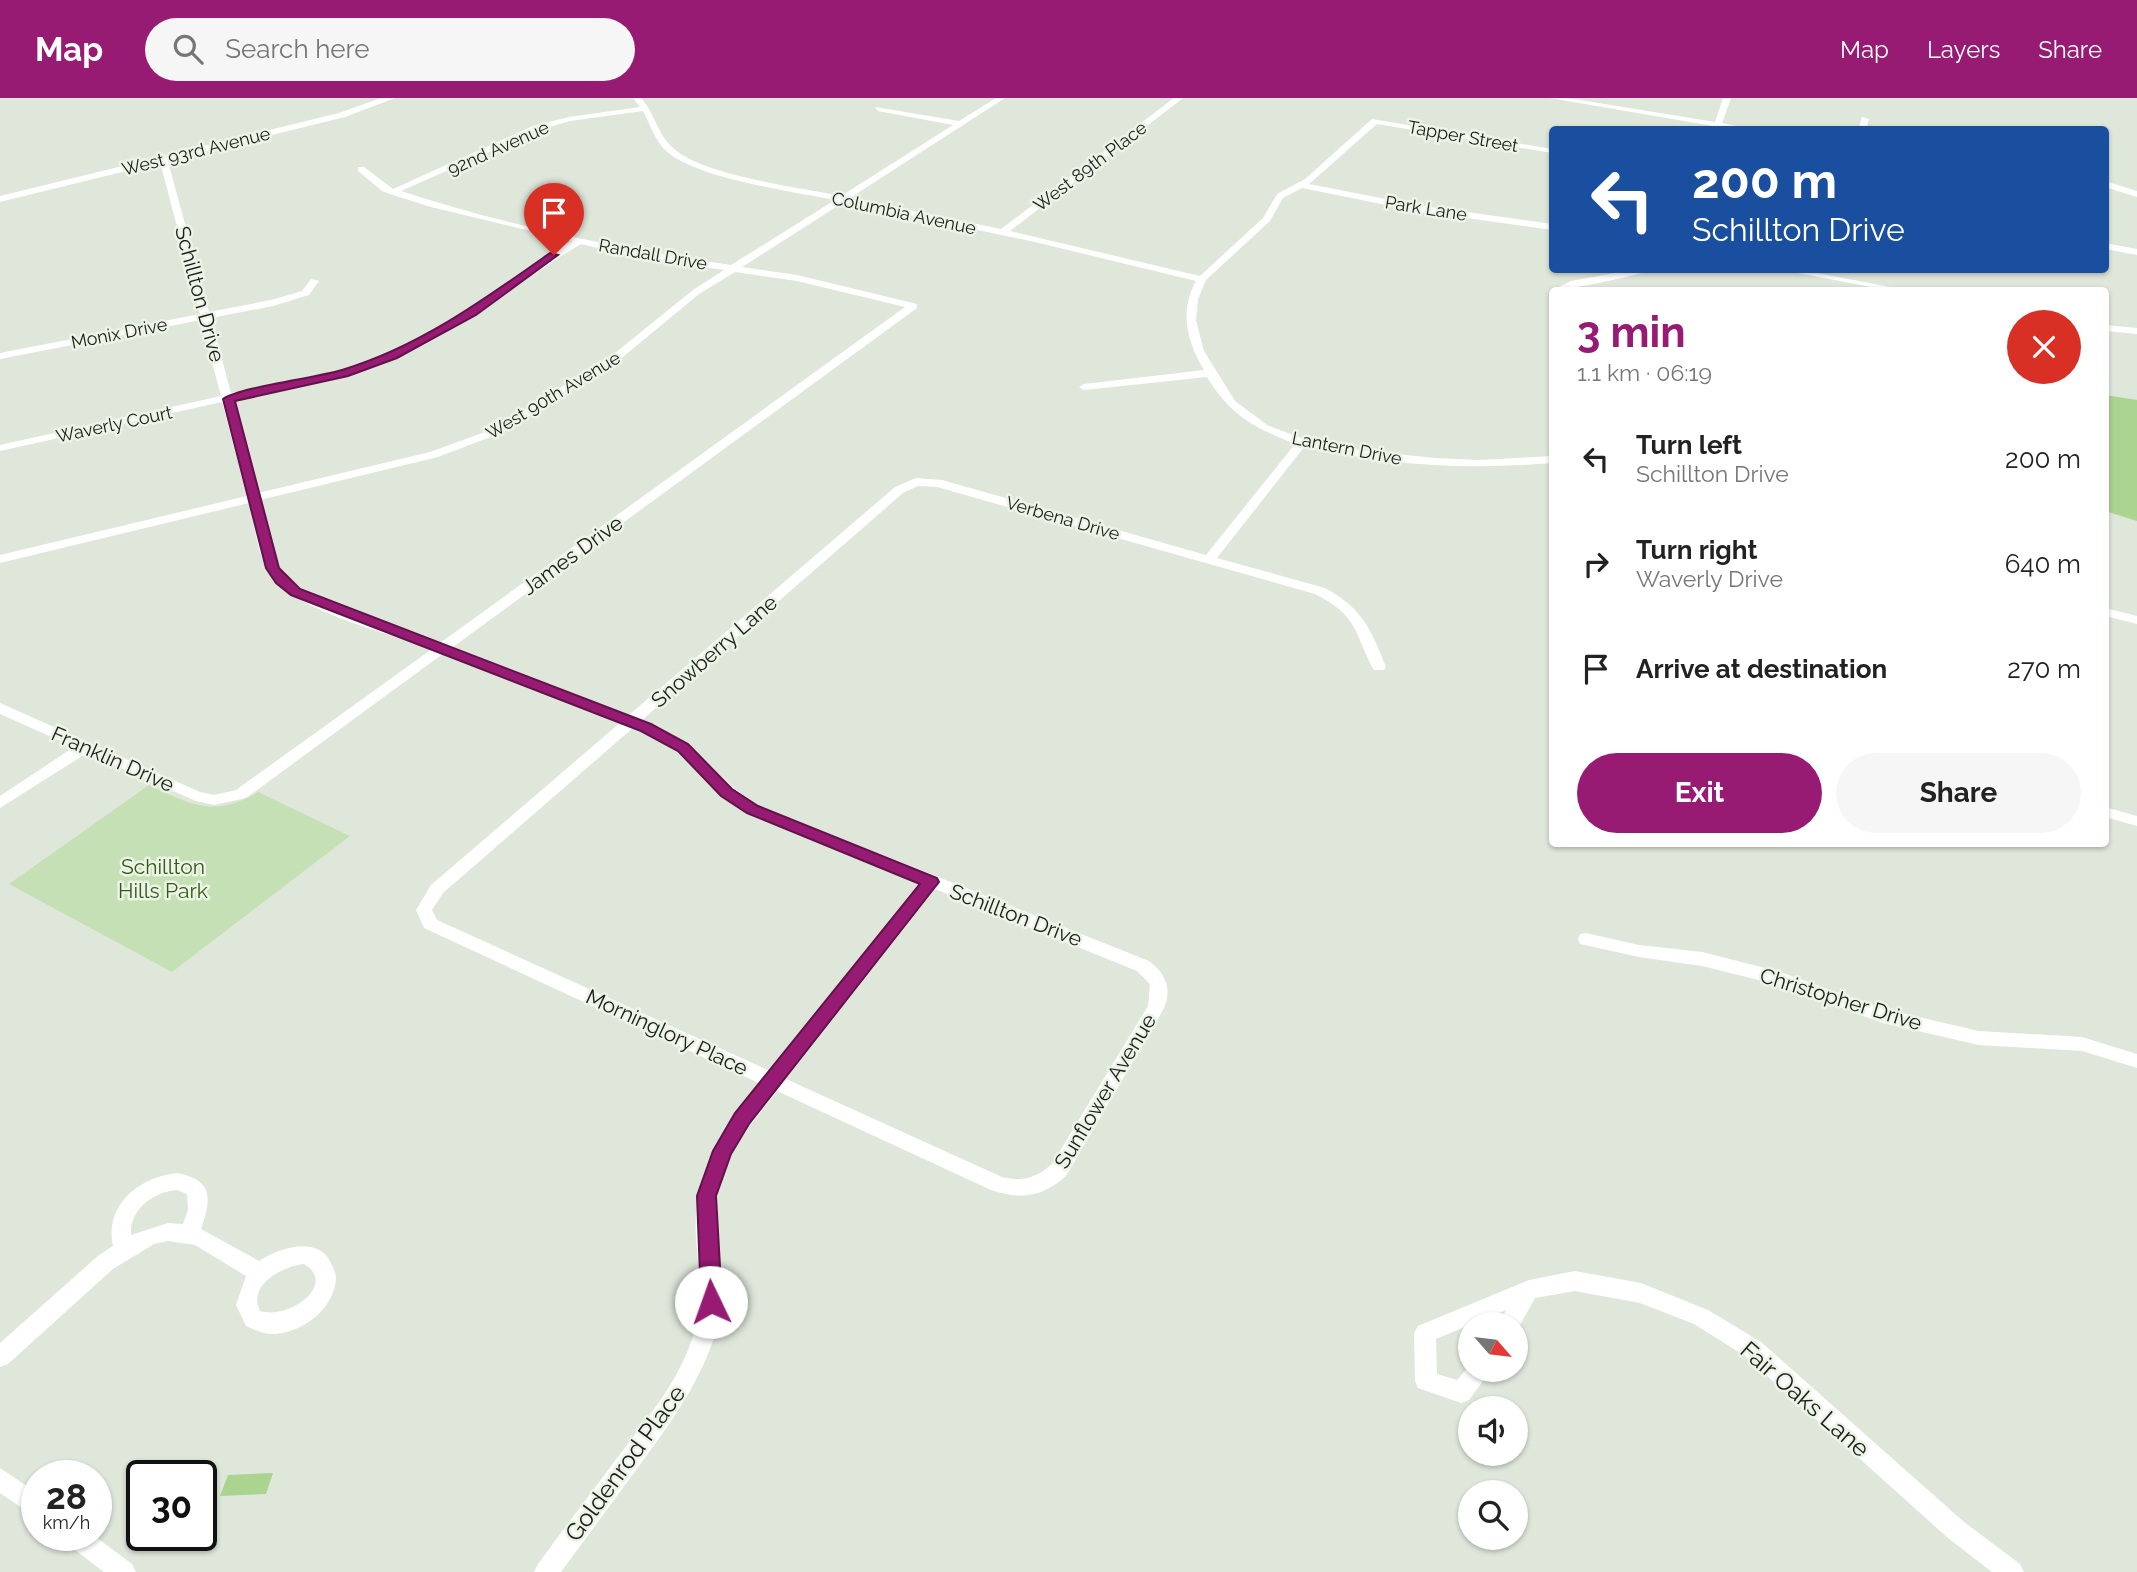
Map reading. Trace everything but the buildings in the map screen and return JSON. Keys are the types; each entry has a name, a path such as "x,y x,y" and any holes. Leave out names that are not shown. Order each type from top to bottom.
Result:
{"street":[{"name":"West 93rd Avenue","path":"0,199 342,115 390,98"},
{"name":"Columbia Avenue","path":"637,98 647,108 662,141 693,163 728,175 1202,279"},
{"name":"West 90th Avenue","path":"0,559 434,455 497,431 622,354 685,300 1001,98"},
{"name":"West 89th Place","path":"1002,233 1179,98"},
{"path":"1554,98 1591,101 1713,126"},
{"path":"1718,126 1727,98"},
{"name":"92nd Avenue","path":"393,192 537,128 569,118 647,108"},
{"path":"878,109 960,124"},
{"path":"1862,126 1865,119"},
{"name":"Tapper Street","path":"1301,185 1375,121 1549,150"},
{"name":"Schillton Drive","path":"163,159 272,568 288,586 327,605 631,722 683,747 726,792 752,809 1143,965 1154,973 1159,983"},
{"name":"Randall Drive","path":"361,169 376,184 393,192 579,241 642,255 736,267 914,306"},
{"path":"1202,279 1267,219 1280,196 1301,185"},
{"name":"Park Lane","path":"1301,185 1416,208 1549,227"},
{"path":"2109,185 2137,194"},
{"name":"Waverly Court","path":"0,448 344,373 400,352 472,313 518,278 579,241"},
{"path":"2109,247 2137,251"},
{"path":"1565,287 1624,273"},
{"path":"1804,273 1884,287"},
{"name":"Lantern Drive","path":"1202,279 1193,299 1192,324 1196,346 1210,373 1240,412 1272,431 1303,441 1413,461 1493,464 1549,460"},
{"name":"Monix Drive","path":"0,356 295,296 306,293 314,281"},
{"name":"James Drive","path":"228,799 255,785 914,306"},
{"path":"2109,328 2137,331"},
{"path":"1084,387 1210,373"},
{"path":"1209,559 1303,441"},
{"name":"Verbena Drive","path":"916,482 938,483 1310,587 1340,601 1364,626 1379,667"},
{"name":"Snowberry Lane","path":"424,911 437,889 899,490 916,482"},
{"path":"2109,613 2137,620"},
{"name":"Franklin Drive","path":"0,708 195,796 214,800 228,799"},
{"path":"0,803 85,747"},
{"path":"2109,813 2137,821"},
{"name":"Goldenrod Place","path":"546,1572 677,1396 692,1367 703,1339 711,1302 706,1196 713,1171 731,1135 931,882"},
{"name":"Morninglory Place","path":"424,911 430,924 998,1184 1020,1190 1033,1188"},
{"name":"Christopher Drive","path":"1586,939 1639,951 1702,959 1777,978 1883,1016 1979,1038 2082,1044 2137,1062"},
{"name":"Sunflower Avenue","path":"1033,1188 1048,1181 1059,1170 1156,1007 1161,995 1159,983"},
{"path":"124,1248 121,1223 130,1206 149,1189 169,1182 187,1183 197,1190 200,1202 190,1232"},
{"path":"0,1357 124,1248 155,1233 169,1230 190,1232 260,1273"},
{"name":"Fair Oaks Lane","path":"1476,1312 1529,1290 1575,1281 1641,1293 1700,1317 1753,1349 1956,1530 2012,1572"},
{"path":"1516,1312 1529,1290"},
{"name":"Fair Oaks Lane","path":"1458,1319 1425,1333 1426,1381 1461,1392 1470,1382"},
{"path":"0,1479 21,1495"},
{"path":"96,1551 124,1572"}],"green space":[{"name":"Schillton Hills Park","path":"149,785 203,806 228,805 258,792 350,836 172,972 9,884"}],"shaded area":[{"path":"2109,396 2137,400 2137,521 2109,512"},
{"path":"273,1473 266,1494 220,1496 228,1475"}],"route":[{"path":"554,255 512,282 472,313 393,356 344,373 229,399 272,568 295,592 646,728 683,747 726,792 752,809 931,882 742,1119 722,1151 706,1196 711,1302"}]}
